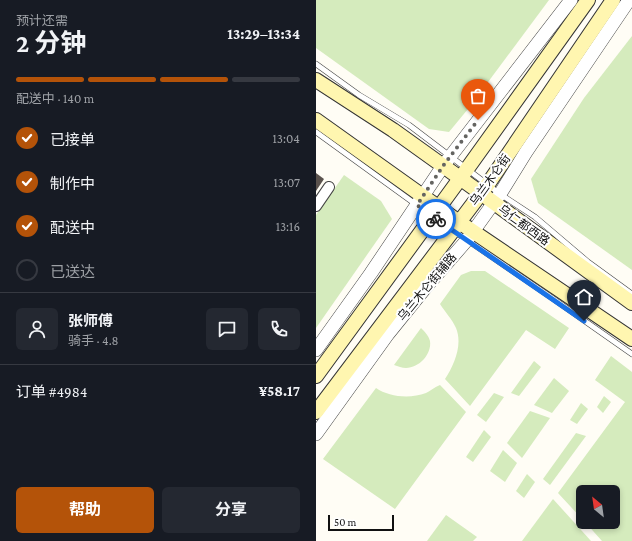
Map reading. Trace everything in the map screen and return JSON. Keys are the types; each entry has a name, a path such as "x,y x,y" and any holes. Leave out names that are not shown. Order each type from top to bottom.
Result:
{"main road":[{"name":"乌兰木仑街","path":"316,376 588,0"},
{"name":"乌兰木仑街","path":"316,412 485,189 613,0"},
{"name":"乌仁都西路","path":"316,80 393,130 447,161 497,198 544,238 632,303"},
{"path":"316,120 420,201 456,227 632,339"}],"street":[{"path":"316,350 447,161 571,0"},
{"name":"乌兰木仑街辅路","path":"316,434 388,334 470,236 497,198 627,1"},
{"path":"316,206 329,187"}],"lane":[{"path":"316,64 359,95 409,125 447,161"},
{"path":"316,132 420,201"},
{"path":"497,198 535,217 588,262 632,294"},
{"path":"470,236 552,298 632,354"}],"green space":[{"path":"316,0 549,0 468,109 449,132 429,129 316,48"},
{"path":"632,36 632,270 538,203 531,179 584,98"},
{"path":"344,175 381,201 392,219 316,328 316,215"},
{"path":"471,271 485,271 569,328 555,349 526,330 470,406 445,379 452,368 456,355 458,348 458,334 456,328 440,304 461,275"},
{"path":"421,328 428,335 430,341 427,355 416,366 404,368 394,365"},
{"path":"611,356 632,372 632,541 602,541 591,529 620,529 620,485 576,485 576,512 558,493 625,402 595,380"},
{"path":"534,361 541,367 519,396 511,393"},
{"path":"554,378 569,391 552,413 534,405"},
{"path":"440,385 466,412 395,509 323,459 376,388 393,395 413,396 426,393"},
{"path":"494,393 504,397 486,422 477,415"},
{"path":"604,396 611,402 603,413 597,407"},
{"path":"581,403 588,409 577,424 570,420"},
{"path":"530,411 550,418 522,458 507,443"},
{"path":"484,430 491,437 473,462 466,457"},
{"path":"576,433 586,436 550,485 543,479"},
{"path":"503,450 517,463 505,482 490,471"},
{"path":"527,474 535,482 524,498 516,491"},
{"path":"553,499 576,524 576,529 580,529 591,541 522,541"},
{"path":"446,515 477,537 473,541 427,541"}],"building":[{"path":"316,173 324,179 316,191"}],"way so far":[{"path":"436,219 417,205 443,166 478,120"}],"route":[{"path":"436,219 584,321"}]}
